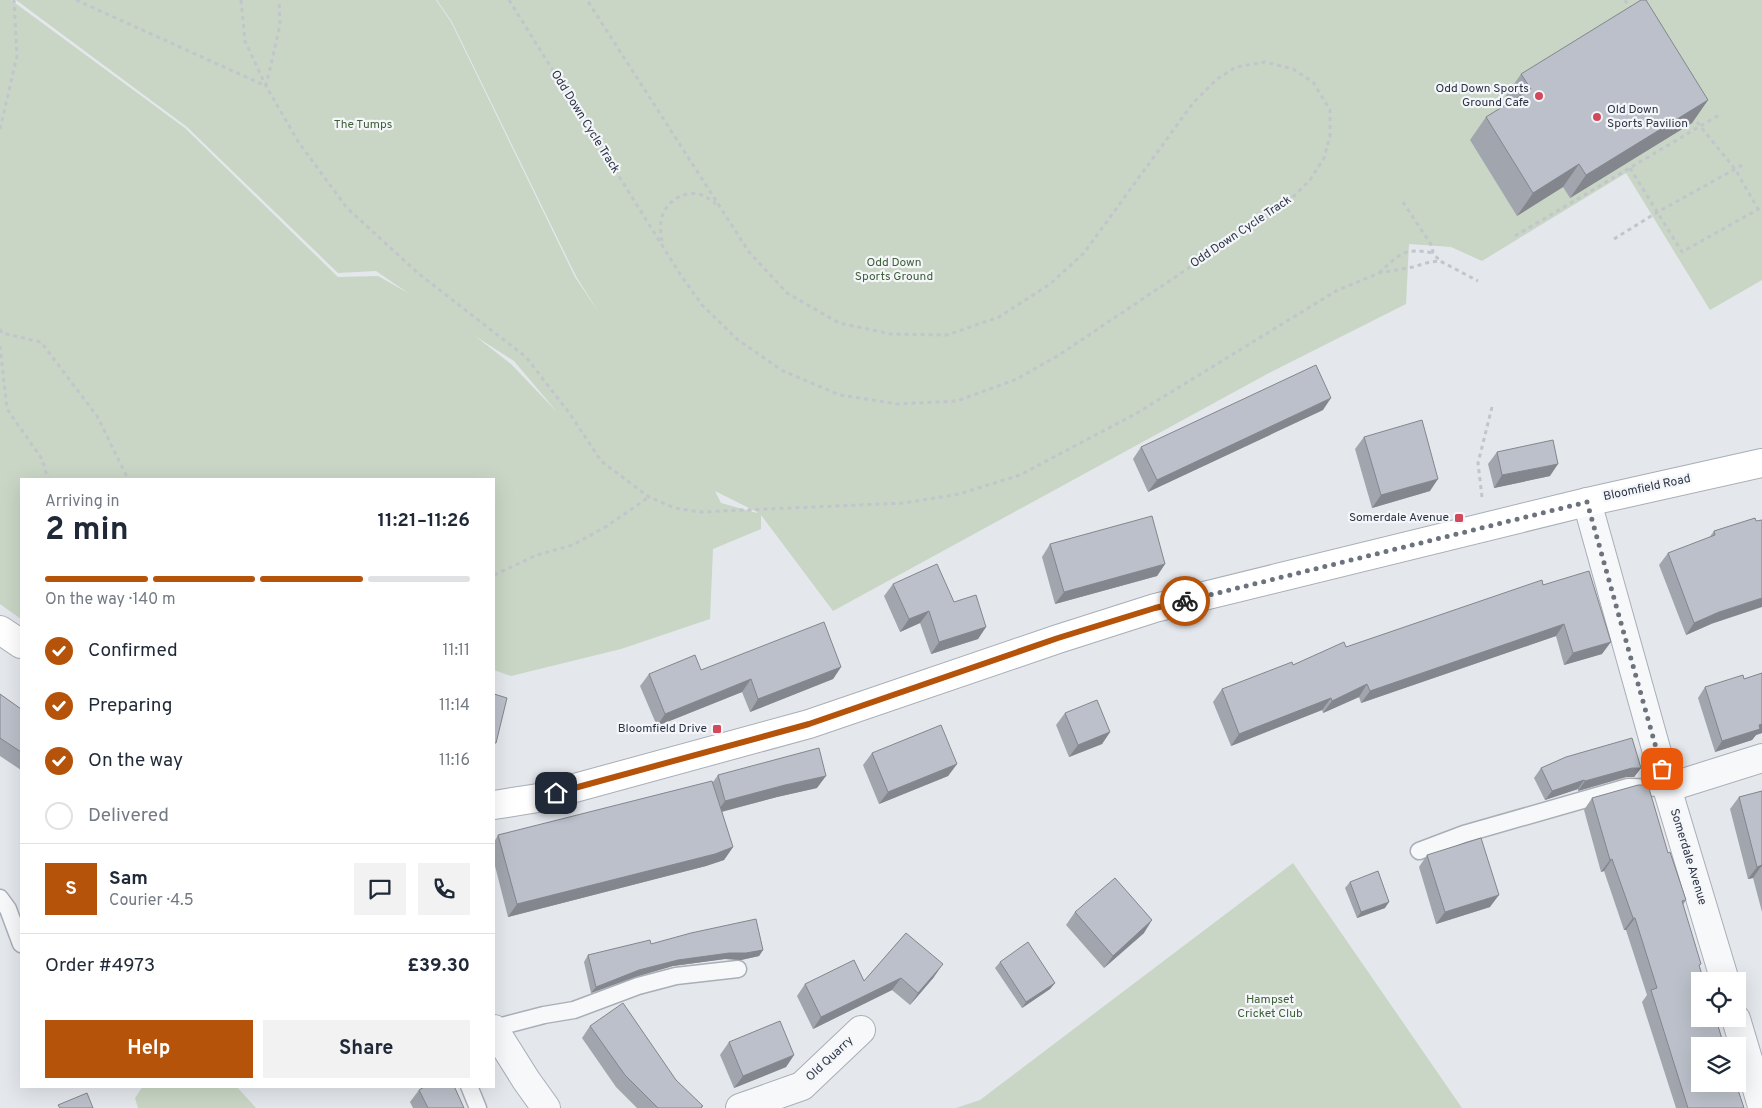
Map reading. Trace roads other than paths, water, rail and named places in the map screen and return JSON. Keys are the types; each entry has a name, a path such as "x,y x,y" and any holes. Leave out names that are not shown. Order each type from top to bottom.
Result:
{"street":[{"name":"Bloomfield Road","path":"495,805 538,798 809,724 1058,638 1155,608 1587,502 1762,463"},
{"name":"Somerdale Avenue","path":"1587,502 1667,788 1722,972"},
{"path":"0,630 20,643"},
{"path":"1667,788 1762,758"},
{"path":"1738,1027 1762,1106"},
{"name":"Old Quarry","path":"740,1108 802,1086 861,1030"},
{"path":"495,1031 546,1108"}],"lane":[{"path":"1419,851 1464,834 1628,787 1667,788"},
{"path":"0,898 8,910 20,941"},
{"path":"495,1029 544,1015 574,1010 638,986 676,976 738,969"},
{"path":"470,1088 478,1108"}],"place":[{"name":"Odd Down Sports Ground Cafe","path":"1539,96"},
{"name":"Old Down Sports Pavilion","path":"1597,117"},
{"name":"Somerdale Avenue","path":"1459,518"},
{"name":"Bloomfield Drive","path":"717,729"}],"park label":[{"name":"The Tumps","path":"363,125"},
{"name":"Odd Down Sports Ground","path":"894,270"},
{"name":"Hampset Cricket Club","path":"1270,1007"}]}
